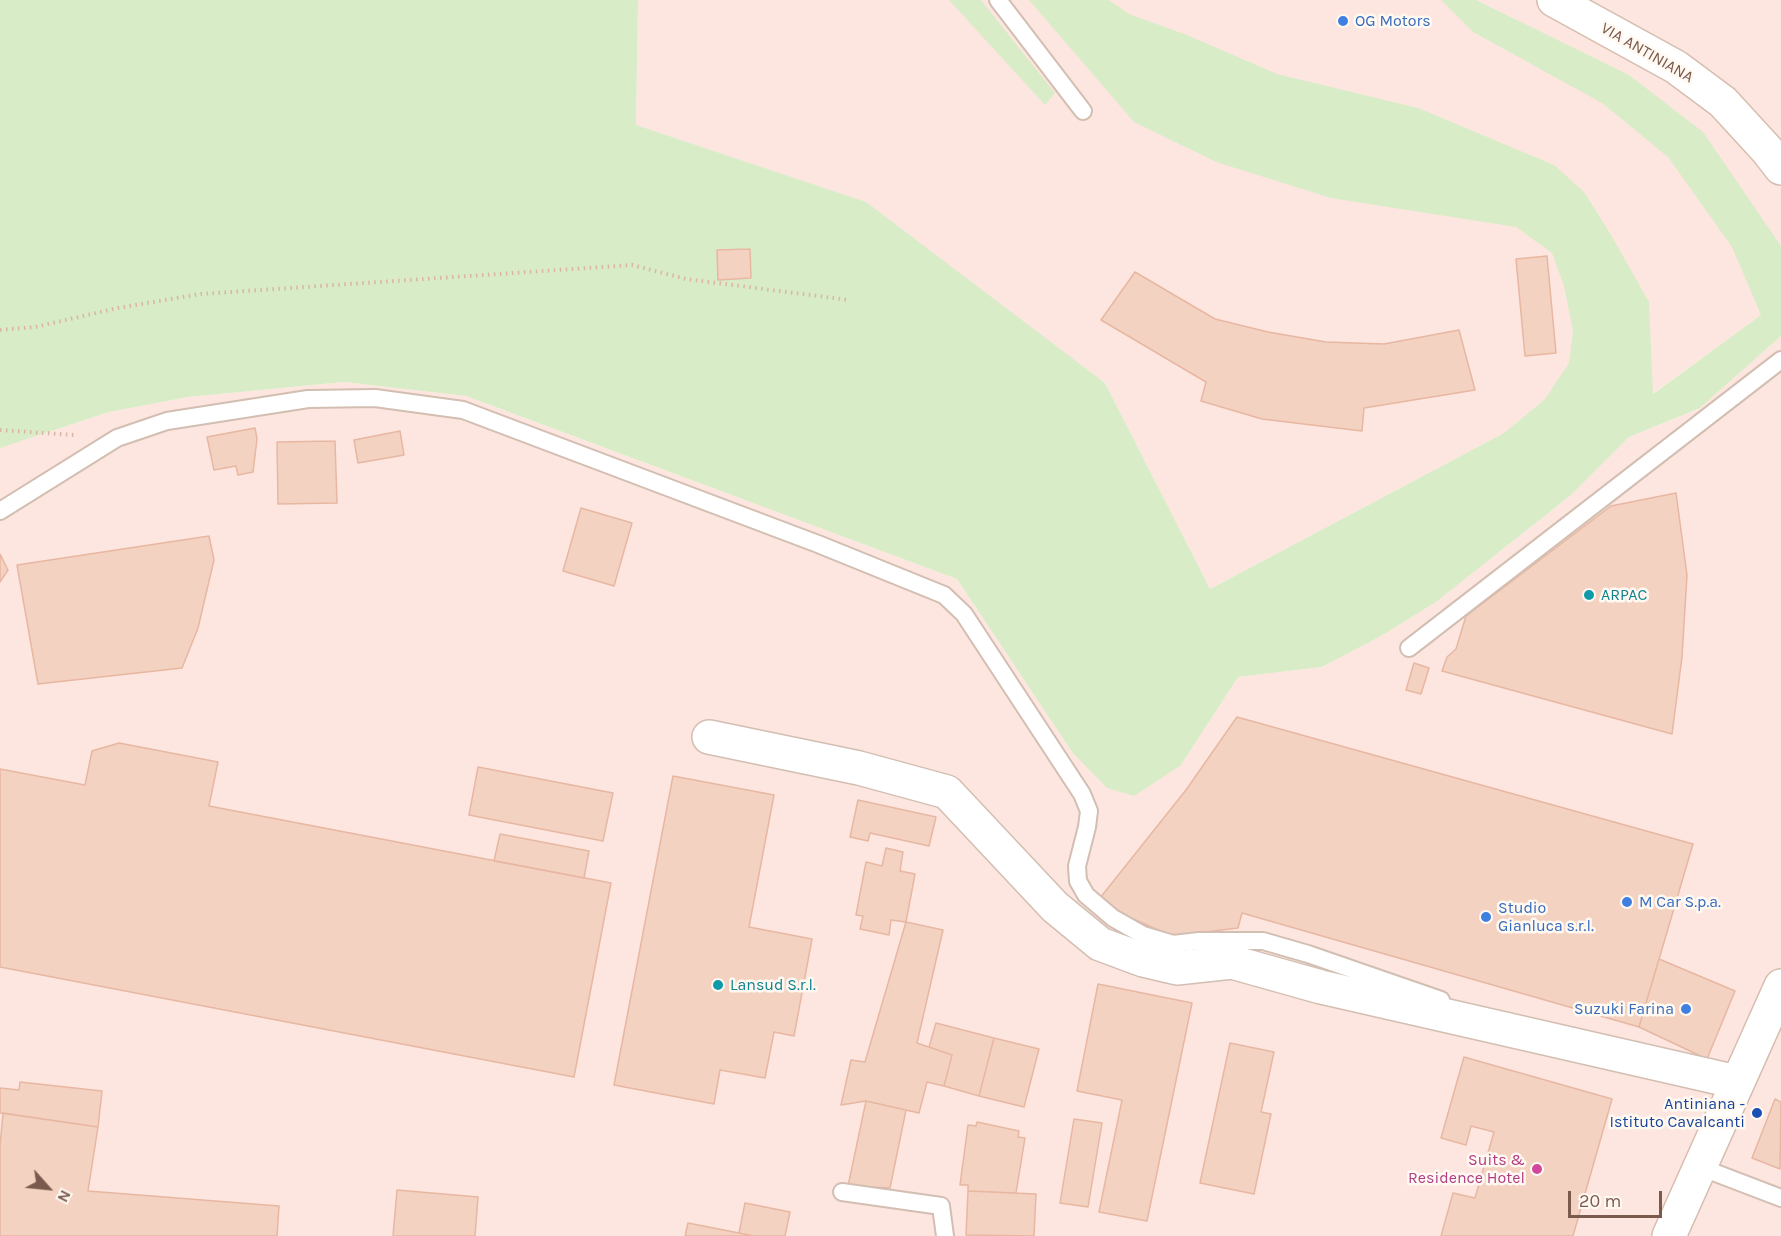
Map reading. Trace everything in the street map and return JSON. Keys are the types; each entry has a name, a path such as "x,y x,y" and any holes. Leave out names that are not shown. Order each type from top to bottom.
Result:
{"street":[{"name":"VIA ANTINIANA","path":"1554,0 1677,67 1723,102 1781,168"},
{"path":"709,736 859,768 946,792 1055,907 1100,944 1143,960 1177,968 1232,962 1321,987 1737,1082"},
{"path":"1670,1236 1737,1082 1775,1024 1781,986"}],"lane":[{"path":"998,0 1083,111"},
{"path":"1409,648 1781,360"},
{"path":"0,511 117,438 167,420 309,399 375,398 463,410 818,544 944,595 964,614 1082,794 1089,811 1077,866 1078,881 1086,895 1113,918 1143,935 1173,944 1209,940 1263,941 1308,954 1567,1043"},
{"path":"1700,1167 1781,1198"},
{"path":"842,1192 941,1206 945,1236"}],"path":[{"path":"0,330 35,327 118,308 201,294 632,265 686,279 849,300"},
{"path":"0,430 117,438"}],"shaded area":[{"path":"638,0 1781,0 1781,257 1761,315 1652,394 1545,399 1504,433 1210,589 1105,383 1051,344 636,125"},
{"path":"1781,336 1781,1236 0,1236 0,448 109,412 188,397 344,382 466,396 957,579 1072,752 1181,765 1238,677 1322,667 1381,636 1436,602 1571,495 1629,437 1700,408"}],"green space":[{"path":"0,0 638,0 636,125 866,202 1105,383 1210,589 1504,433 1545,399 1569,363 1573,331 1564,286 1552,253 1516,227 1331,198 1216,162 1134,122 1029,0 1109,0 1129,14 1187,35 1277,74 1418,108 1554,165 1584,192 1649,302 1653,394 1761,315 1732,247 1668,157 1602,103 1473,32 1441,0 1476,0 1629,75 1703,132 1781,246 1781,336 1700,408 1629,437 1571,495 1436,602 1381,636 1322,667 1238,677 1181,765 1134,796 1107,788 1072,752 957,579 466,396 344,382 188,397 109,412 0,448"},
{"path":"949,0 981,0 1055,93 1045,105"}],"building":[{"path":"750,249 751,278 718,280 717,250"},
{"path":"1547,256 1556,353 1525,356 1516,259"},
{"path":"1135,272 1215,319 1268,332 1326,342 1384,344 1459,330 1475,390 1364,408 1362,431 1262,419 1201,401 1206,382 1101,320"},
{"path":"255,428 257,439 253,472 238,475 236,466 214,470 207,437"},
{"path":"400,431 404,455 358,463 354,440"},
{"path":"335,441 337,503 278,504 277,442"},
{"name":"ARPAC","path":"1676,493 1687,575 1682,657 1672,734 1442,671 1447,657 1456,649 1466,616 1611,506"},
{"path":"581,508 632,523 614,586 563,571"},
{"path":"209,536 214,560 198,628 182,668 38,684 17,565"},
{"path":"0,554 8,570 0,582"},
{"path":"1414,663 1429,668 1421,694 1406,690"},
{"path":"1237,717 1693,844 1639,1027 1242,913 1238,928 1172,936 1124,915 1100,898 1186,790"},
{"path":"119,743 218,762 209,806 611,883 574,1077 0,967 0,769 85,785 92,751"},
{"path":"478,767 613,793 603,841 469,815"},
{"name":"Lansud S.r.l.","path":"673,776 774,795 749,927 812,939 794,1036 774,1032 765,1078 720,1070 714,1104 614,1085"},
{"path":"858,800 936,817 929,846 870,833 868,841 850,837"},
{"path":"500,834 589,851 584,878 494,861"},
{"path":"886,848 903,852 900,871 915,874 906,922 891,920 889,935 860,929 863,916 856,915 866,862 882,866"},
{"path":"906,922 943,930 917,1043 952,1055 944,1086 927,1082 919,1113 866,1101 841,1105 851,1060 865,1062"},
{"name":"Suzuki Farina","path":"1659,959 1735,991 1707,1059 1639,1027"},
{"path":"1098,984 1192,1003 1147,1221 1099,1212 1122,1100 1077,1091"},
{"path":"936,1023 994,1038 979,1096 944,1086 952,1055 929,1047"},
{"path":"994,1038 1039,1049 1024,1107 979,1096"},
{"path":"1230,1043 1274,1052 1261,1112 1271,1114 1254,1194 1200,1183"},
{"name":"Suits & Residence Hotel","path":"1464,1057 1612,1099 1573,1236 1441,1236 1453,1193 1475,1198 1494,1132 1471,1126 1466,1145 1441,1138"},
{"path":"20,1082 102,1091 98,1127 0,1113 0,1088 19,1090"},
{"path":"1775,1099 1781,1102 1780,1169 1752,1158"},
{"path":"866,1101 906,1110 890,1188 848,1186"},
{"path":"3,1113 98,1127 88,1191 279,1206 277,1236 0,1236 0,1146"},
{"path":"1074,1119 1102,1123 1088,1207 1060,1203"},
{"path":"977,1122 1019,1131 1018,1137 1025,1138 1016,1193 968,1191 968,1185 960,1185 968,1125 976,1126"},
{"path":"397,1190 478,1197 475,1236 393,1236"},
{"path":"968,1191 1036,1194 1034,1236 966,1235"},
{"path":"745,1203 790,1212 785,1236 753,1236 739,1233"},
{"path":"688,1223 739,1233 753,1236 685,1236"}],"place":[{"name":"OG Motors","path":"1343,21"},
{"name":"ARPAC","path":"1589,595"},
{"name":"M Car S.p.a.","path":"1627,902"},
{"name":"Studio Gianluca s.r.l.","path":"1486,917"},
{"name":"Lansud S.r.l.","path":"718,985"},
{"name":"Suzuki Farina","path":"1686,1009"},
{"name":"Antiniana - Istituto Cavalcanti","path":"1757,1113"},
{"name":"Suits & Residence Hotel","path":"1537,1169"}]}
